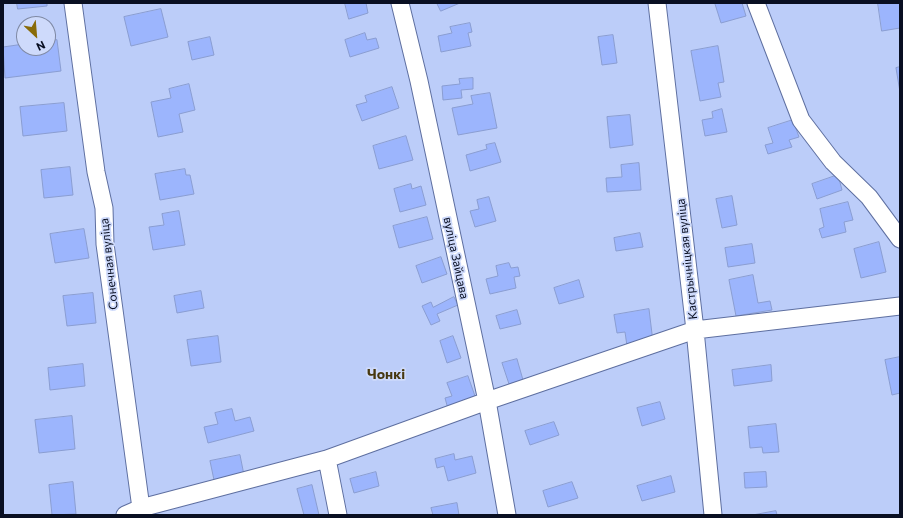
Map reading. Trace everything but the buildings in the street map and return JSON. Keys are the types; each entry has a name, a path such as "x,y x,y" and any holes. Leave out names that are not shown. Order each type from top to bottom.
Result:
{"street":[{"name":"Сонечная вуліца","path":"74,3 96,172 104,208 105,244 141,508"},
{"name":"вуліца Зайцава","path":"400,3 419,81 488,401 507,515"},
{"name":"Кастрычніцкая вуліца","path":"657,3 695,330 713,515"},
{"path":"756,3 801,120 833,162 870,196 900,238"},
{"path":"125,515 141,508 327,459 488,401 695,330 900,306"},
{"path":"327,459 338,515"}],"district":[{"name":"Чонкі","path":"386,374"}]}
